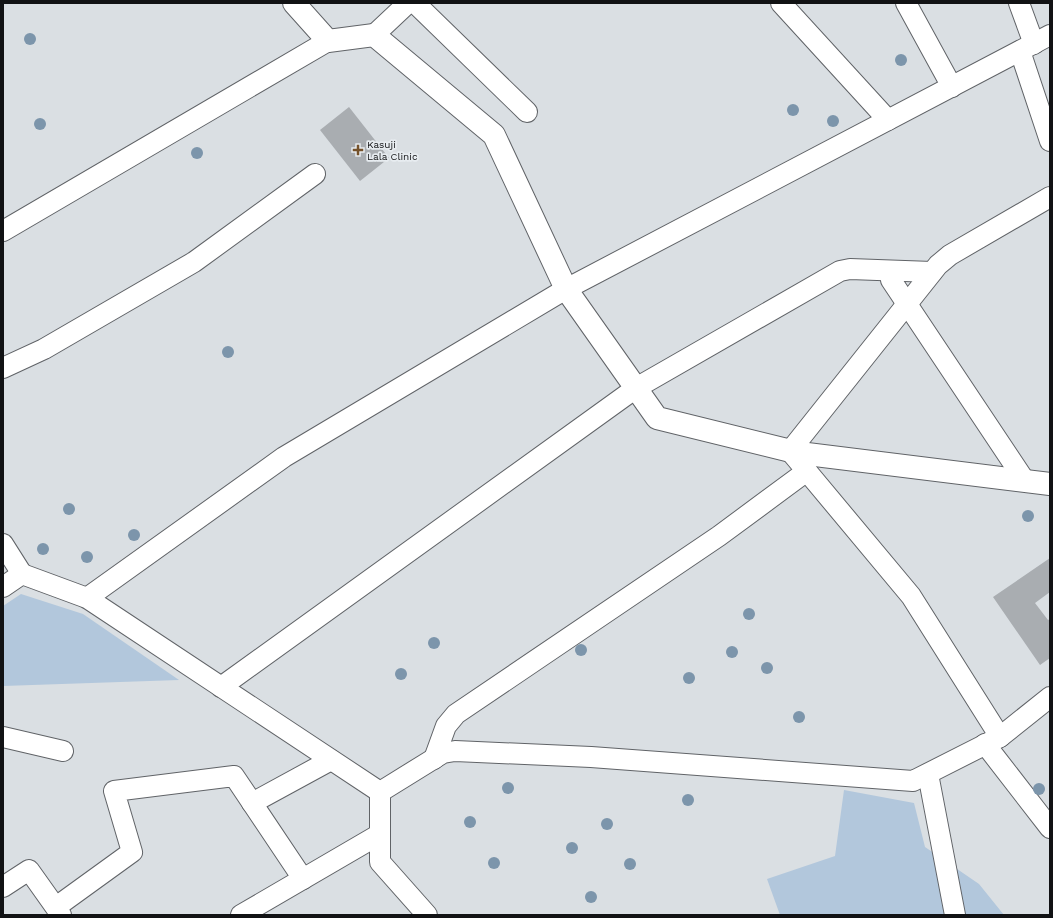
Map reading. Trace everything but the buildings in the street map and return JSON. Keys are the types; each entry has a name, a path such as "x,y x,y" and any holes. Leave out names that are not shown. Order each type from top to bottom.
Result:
{"street":[{"path":"294,3 328,41"},
{"path":"3,230 328,41 374,35 408,3"},
{"path":"415,3 527,112"},
{"path":"781,3 888,120"},
{"path":"906,3 952,87"},
{"path":"1019,3 1035,43 1050,141"},
{"path":"374,35 494,135 566,289 657,418 790,451 1050,484"},
{"path":"87,598 284,457 566,289 1035,43"},
{"path":"3,368 44,349 194,262 315,174"},
{"path":"790,451 932,272 950,255 1050,197"},
{"path":"221,687 636,388 840,271 850,269 932,272"},
{"path":"890,270 891,280 906,304 1024,481"},
{"path":"790,451 911,596 992,740 1050,828"},
{"path":"434,759 446,726 456,714 719,536 807,471"},
{"path":"3,544 22,574 87,598 380,792"},
{"path":"3,587 22,574"},
{"path":"380,792 443,753 455,751 598,758 913,781 992,740 1050,696"},
{"path":"3,737 63,750"},
{"path":"252,803 331,760"},
{"path":"928,774 954,915"},
{"path":"3,887 29,870 58,911 132,852 114,791 234,776 303,879"},
{"path":"380,792 380,862 428,915"},
{"path":"241,915 380,834"}],"shaded area":[{"path":"21,594 83,614 179,680 3,686 3,606"},
{"path":"844,790 914,803 925,847 979,884 1004,915 780,915 767,879 835,856"}],"place":[{"name":"Kasuji Lala Clinic","path":"358,150"}]}
